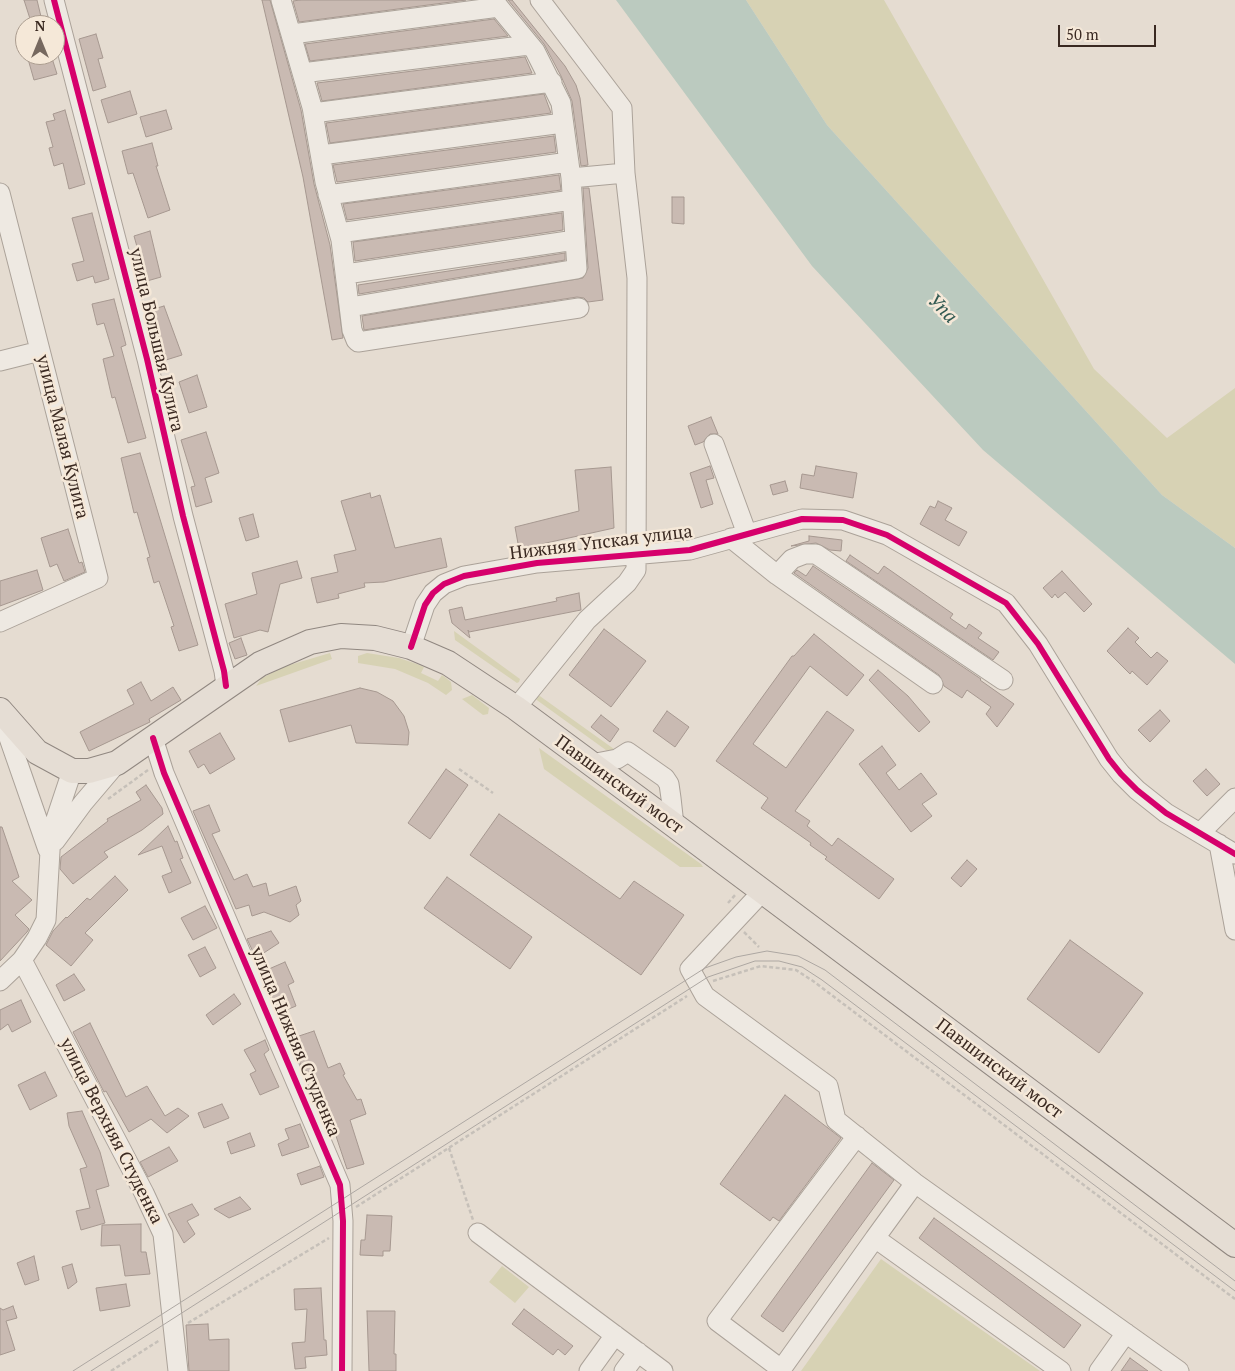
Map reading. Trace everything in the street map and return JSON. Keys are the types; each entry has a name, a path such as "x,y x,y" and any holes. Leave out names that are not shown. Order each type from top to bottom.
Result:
{"main road":[{"name":"Павшинский мост","path":"72,771 89,771 117,762 260,664 310,642 341,636 375,638 411,647 448,663 516,708 1235,1245"},
{"path":"0,711 36,752 72,771"}],"street":[{"name":"улица Большая Кулига","path":"54,0 144,349 174,481 224,671 226,686"},
{"path":"281,0 313,112 328,195 339,233 352,330 358,342 579,308"},
{"path":"516,708 587,620 628,583 636,570 637,278 625,173 622,108 540,0"},
{"path":"292,34 496,4 535,52 552,82 561,103 570,170 578,267 575,271 350,307"},
{"path":"302,73 530,45"},
{"path":"313,112 552,82"},
{"path":"321,154 564,123"},
{"path":"328,195 570,170 625,173"},
{"name":"улица Малая Кулига","path":"0,193 98,578 0,622"},
{"path":"339,233 572,200"},
{"path":"346,274 575,240"},
{"path":"0,361 40,351"},
{"path":"714,444 739,536 777,575 933,684"},
{"name":"Нижняя Упская улица","path":"411,647 425,605 433,593 444,584 464,576 537,563 690,550 802,519 843,520 887,535 1006,603 1038,644 1109,759 1121,774 1137,790 1166,813 1235,854"},
{"path":"777,575 792,559 805,554 816,554 1003,680"},
{"path":"0,711 49,853"},
{"name":"улица Нижняя Cтуденкa","path":"153,738 164,773 340,1185 342,1222 342,1371"},
{"path":"590,764 617,759 628,752 665,778 669,784 674,825"},
{"path":"49,853 54,842 72,816 117,762"},
{"path":"0,981 22,960 38,938 46,920 49,888 49,853 54,823 72,771"},
{"path":"1200,833 1235,798"},
{"path":"1219,844 1235,930"},
{"path":"762,892 690,969 705,996 828,1086 836,1120 856,1136 915,1182 1179,1371"},
{"name":"улица Верхняя Студенка","path":"22,960 144,1193 163,1234 178,1371"},
{"path":"856,1136 717,1321 781,1370 915,1182"},
{"path":"478,1233 663,1371"},
{"path":"875,1238 1061,1371"},
{"path":"1099,1371 1126,1333"},
{"path":"589,1371 615,1335"},
{"path":"624,1371 638,1352"}],"path":[{"path":"459,769 493,793"},
{"path":"734,922 759,947"},
{"path":"111,1371 342,1222 449,1148 709,982 761,966 796,970 813,981 1235,1299"},
{"path":"449,1148 478,1233"}],"shaded area":[{"path":"746,0 884,0 1094,369 1167,438 1235,388 1235,548 1162,495 827,125"},
{"path":"454,631 520,679 519,682 517,683 455,640"},
{"path":"330,653 332,659 256,686 262,678 283,667"},
{"path":"367,653 399,658 424,667 421,673 438,681 442,675 451,682 452,690 446,695 428,683 395,669 358,663 358,656"},
{"path":"537,694 614,749 610,753 534,698"},
{"path":"472,695 489,708 488,714 483,715 462,699"},
{"path":"539,748 703,867 680,867 544,769"},
{"path":"881,1259 1040,1371 801,1371"},
{"path":"502,1266 529,1287 515,1303 489,1282"}],"water":[{"name":"Упа","path":"616,0 746,0 827,125 1162,495 1235,548 1235,664 983,450 812,266"}],"building":[{"path":"24,0 37,0 41,15 29,15"},
{"path":"262,0 270,0 301,110 314,184 330,245 343,338 332,340 303,177"},
{"path":"466,0 299,22 293,1"},
{"path":"508,0 512,0 565,66 576,85 580,98 588,165 581,166 572,101 561,76 544,44"},
{"path":"494,19 508,36 310,61 305,44"},
{"path":"96,34 103,58 98,59 106,87 93,91 79,39"},
{"path":"525,57 532,73 322,101 317,83"},
{"path":"30,65 54,65 57,74 34,80"},
{"path":"130,91 137,114 108,123 101,100"},
{"path":"544,94 551,113 330,143 326,123"},
{"path":"65,110 85,184 69,189 63,163 54,166 49,148 53,147 46,122 55,120 53,114"},
{"path":"166,110 172,129 146,137 140,117"},
{"path":"554,136 556,152 337,182 333,165"},
{"path":"152,143 158,166 156,166 170,210 148,218 133,173 128,174 122,151"},
{"path":"559,175 561,190 347,220 343,204"},
{"path":"583,188 589,188 603,300 588,302 584,298 577,297 364,330 362,316 583,278 588,268"},
{"path":"672,197 684,197 684,224 672,223"},
{"path":"92,213 109,279 95,283 93,276 77,281 72,264 84,261 72,218"},
{"path":"562,213 563,230 355,261 353,242"},
{"path":"150,231 161,277 140,283 136,270 143,268 134,236"},
{"path":"565,253 565,260 359,294 358,285"},
{"path":"114,299 126,345 121,347 146,438 128,443 115,397 112,398 103,359 114,356 104,323 97,325 92,304"},
{"path":"164,306 182,355 166,360 150,310"},
{"path":"197,375 207,407 189,413 179,382"},
{"path":"711,417 718,434 710,434 703,442 695,445 688,426"},
{"path":"206,432 219,473 205,478 212,502 196,507 191,487 195,486 181,440"},
{"path":"140,453 198,645 179,651 171,627 174,626 159,581 154,583 147,558 150,557 137,512 134,513 121,458"},
{"path":"710,466 714,478 706,480 713,504 701,508 690,473"},
{"path":"816,466 857,473 853,498 800,488 802,474 814,476"},
{"path":"611,467 614,528 519,549 515,527 579,511 575,470"},
{"path":"785,481 788,491 773,495 770,485"},
{"path":"370,493 371,498 380,495 395,548 441,538 447,567 384,582 364,583 365,587 338,594 339,598 317,603 311,578 338,572 334,555 356,550 341,501"},
{"path":"938,501 952,508 945,520 967,532 959,546 920,524 930,506 935,508"},
{"path":"253,514 259,537 246,541 239,518"},
{"path":"68,529 79,563 82,562 85,572 64,581 57,564 50,567 41,538"},
{"path":"809,536 842,540 841,551 830,550 816,543 791,546 809,541"},
{"path":"850,555 878,574 884,566 953,614 950,618 966,629 969,624 982,633 978,638 999,652 993,660 846,561"},
{"path":"297,561 302,578 280,584 268,632 260,630 234,638 225,604 257,594 252,573"},
{"path":"813,566 981,679 1014,704 997,727 986,714 991,707 967,690 962,698 944,686 939,675 794,573 797,570 806,576"},
{"path":"37,570 43,590 0,606 0,581"},
{"path":"1062,571 1092,604 1084,612 1065,592 1058,598 1055,594 1052,598 1043,588"},
{"path":"579,593 581,610 469,632 468,630 470,638 452,623 449,610 462,607 465,620 557,601 556,598"},
{"path":"1128,628 1139,638 1135,642 1151,658 1157,652 1168,661 1147,685 1132,671 1130,674 1107,651"},
{"path":"604,629 646,661 611,707 569,675"},
{"path":"814,634 864,675 847,696 810,666 753,744 786,768 827,711 854,730 795,811 810,821 807,826 832,846 838,838 894,879 879,899 825,859 827,857 810,845 811,843 761,808 768,798 716,761 792,656"},
{"path":"241,638 247,655 235,659 229,643"},
{"path":"878,670 908,696 930,722 919,732 869,680"},
{"path":"141,682 151,701 173,687 181,700 149,719 150,722 89,751 80,732 134,704 127,690"},
{"path":"360,688 377,692 393,701 404,716 409,732 408,745 356,743 351,725 289,742 280,710"},
{"path":"1160,710 1170,721 1150,742 1138,730"},
{"path":"667,711 689,727 675,747 653,731"},
{"path":"601,715 619,729 610,742 591,727"},
{"path":"220,733 235,759 210,774 204,764 198,768 189,751"},
{"path":"882,746 896,765 886,773 899,790 921,773 937,794 922,804 932,816 911,832 859,764"},
{"path":"446,769 468,785 430,839 408,823"},
{"path":"1206,769 1220,784 1207,796 1193,781"},
{"path":"146,785 162,808 163,814 142,830 104,852 108,857 73,884 60,869 61,857 108,821 107,819 141,800 136,792"},
{"path":"209,805 220,831 212,834 234,880 247,874 253,887 266,883 269,896 296,886 301,901 296,905 299,915 290,922 264,912 252,916 249,905 236,909 193,811"},
{"path":"499,814 620,899 634,881 684,915 641,975 470,855"},
{"path":"168,826 175,842 177,841 183,858 180,859 191,883 169,893 162,876 172,872 162,846 138,855"},
{"path":"0,827 2,827 19,877 12,881 32,900 15,915 29,929 0,961"},
{"path":"967,860 977,869 961,887 951,878"},
{"path":"115,876 128,890 85,933 93,940 71,966 46,945 53,931 66,917 87,898 90,900"},
{"path":"447,877 532,937 510,969 424,908"},
{"path":"205,906 217,928 193,940 181,918"},
{"path":"271,931 279,943 256,958 247,939"},
{"path":"1070,940 1143,993 1099,1053 1027,999"},
{"path":"205,947 216,968 200,977 188,955"},
{"path":"285,962 294,982 288,985 296,1006 279,1013 262,972"},
{"path":"74,974 85,990 64,1001 56,985"},
{"path":"234,994 241,1004 213,1025 206,1015"},
{"path":"21,1000 31,1022 12,1032 8,1024 0,1030 0,1010"},
{"path":"90,1023 126,1097 147,1086 165,1116 178,1108 189,1116 167,1133 151,1119 129,1132 106,1091 104,1092 73,1032"},
{"path":"314,1031 328,1068 340,1063 345,1074 343,1075 357,1100 361,1099 366,1114 350,1120 364,1164 347,1169 328,1112 331,1111 305,1069 303,1070 290,1039"},
{"path":"265,1040 269,1050 264,1054 279,1087 260,1095 250,1074 256,1071 244,1050"},
{"path":"45,1072 57,1096 30,1110 18,1085"},
{"path":"785,1095 841,1138 779,1221 773,1217 770,1221 720,1184"},
{"path":"222,1104 229,1118 204,1128 198,1113"},
{"path":"82,1111 100,1152 109,1186 96,1190 105,1223 81,1230 76,1211 90,1208 80,1169 87,1167 69,1126 67,1113"},
{"path":"300,1124 309,1147 282,1156 278,1144 289,1139 285,1129"},
{"path":"250,1133 255,1146 231,1154 227,1142"},
{"path":"169,1147 178,1161 148,1177 140,1162"},
{"path":"872,1163 894,1180 783,1332 761,1316"},
{"path":"320,1166 324,1177 301,1185 297,1174"},
{"path":"240,1197 251,1209 229,1218 214,1209"},
{"path":"192,1204 199,1215 187,1221 195,1234 184,1243 168,1214"},
{"path":"367,1215 392,1216 390,1251 383,1251 383,1256 360,1255 361,1240 365,1240"},
{"path":"934,1218 1081,1325 1064,1348 919,1238"},
{"path":"141,1224 141,1252 146,1252 150,1274 125,1276 120,1245 101,1246 102,1225"},
{"path":"34,1256 39,1280 25,1285 17,1263"},
{"path":"72,1264 77,1282 68,1289 62,1267"},
{"path":"126,1284 130,1306 100,1311 96,1288"},
{"path":"321,1288 324,1340 326,1340 327,1355 305,1357 306,1368 295,1369 292,1343 305,1342 307,1309 295,1310 294,1289"},
{"path":"13,1306 17,1318 6,1321 15,1350 0,1355 0,1308 3,1310"},
{"path":"524,1309 573,1346 565,1355 558,1349 553,1355 512,1324"},
{"path":"367,1311 395,1311 394,1354 396,1354 396,1371 369,1371"},
{"path":"208,1324 209,1340 229,1339 229,1371 189,1371 186,1325"},
{"path":"1130,1358 1148,1371 1121,1371"}],"tram line":[{"path":"73,1371 705,968 736,957 767,951 798,956 825,970 1235,1281"},
{"path":"91,1371 708,977 755,961 779,961 802,967 822,980 1235,1291"}],"cycle path":[{"path":"54,0 147,359 183,516 224,671 226,686"},
{"path":"411,647 425,605 433,593 444,584 464,576 537,563 690,550 802,519 843,520 887,535 1006,603 1038,644 1109,759 1121,774 1137,790 1166,813 1235,854"},
{"path":"153,738 164,773 340,1185 343,1221 342,1371"}]}
